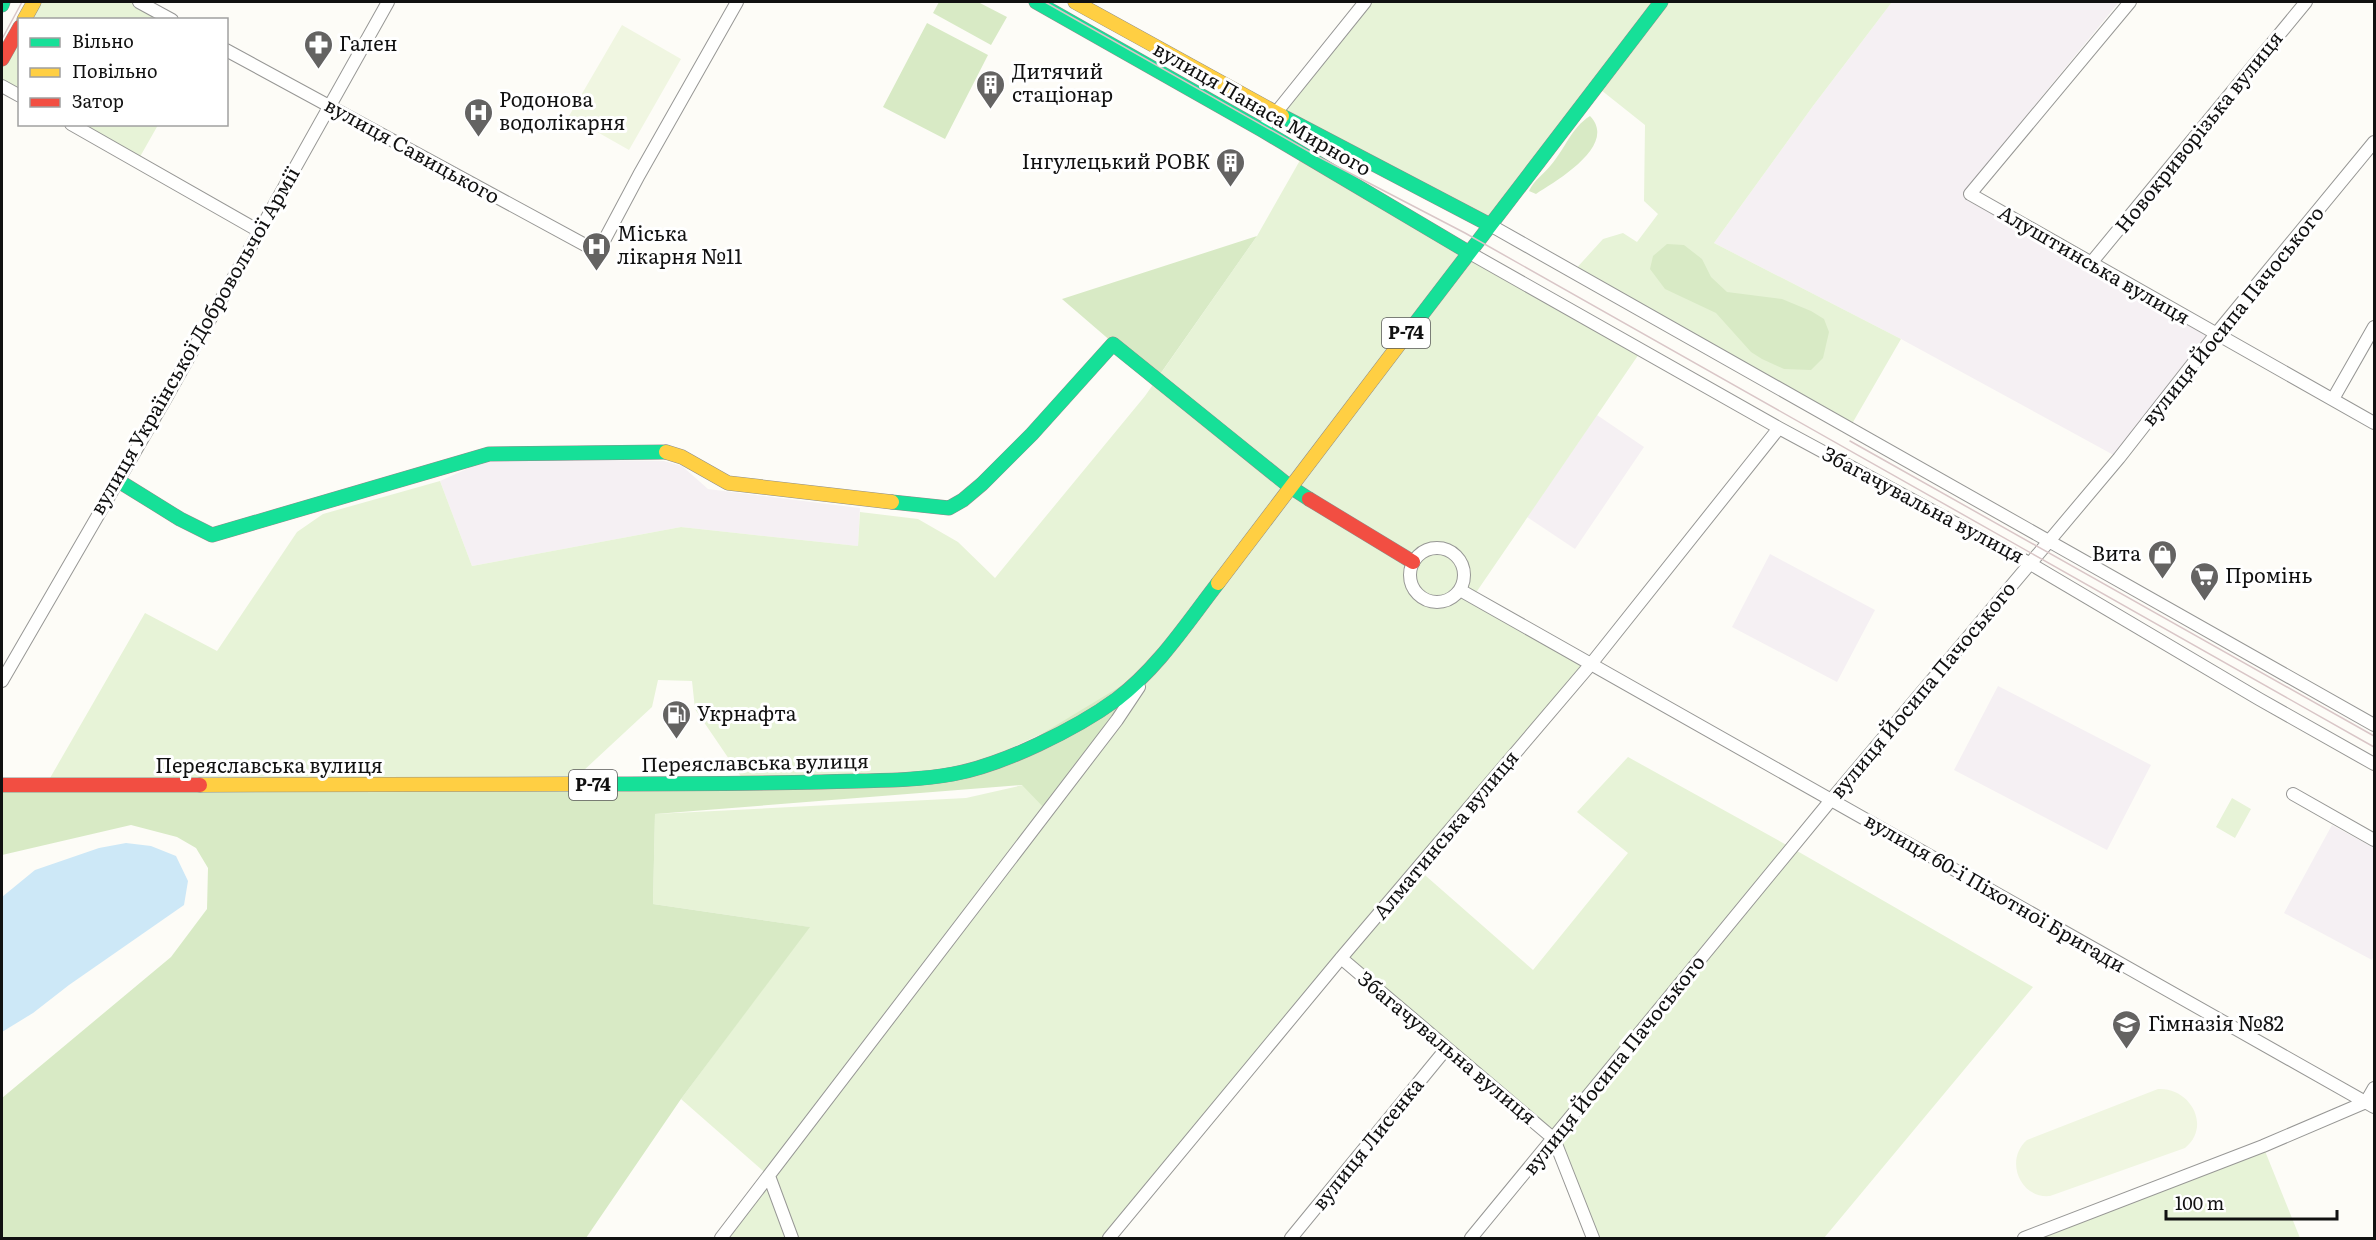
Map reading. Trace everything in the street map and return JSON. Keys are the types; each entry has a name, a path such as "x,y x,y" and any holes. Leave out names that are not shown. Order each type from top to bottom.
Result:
{"main road":[{"path":"25,18 34,2"},
{"name":"вулиця Панаса Мирного","path":"1036,2 1262,130 1468,252"},
{"name":"вулиця Панаса Мирного","path":"1075,2 1276,113 1490,225"},
{"name":"Р-74","path":"1154,666 1289,486 1661,2"},
{"path":"2,59 18,31"},
{"path":"117,480 180,519 212,535 489,454 666,453 682,456 706,473 728,483 949,508 963,501 1014,451 1113,344 1289,486 1413,561"},
{"name":"Переяславська вулиця","path":"2,785 736,784 919,779 955,774 997,761 1049,740 1117,699 1154,666"}],"street":[{"path":"139,2 168,18"},
{"name":"вулиця Української Добровольчої Армії","path":"2,681 388,2"},
{"name":"вулиця Савицького","path":"228,51 598,252 737,2"},
{"path":"1262,130 1365,2"},
{"name":"Алуштинська вулиця","path":"2130,2 1970,194 2374,423"},
{"name":"Новокриворізька вулиця","path":"2091,263 2306,2"},
{"path":"2,86 18,95"},
{"path":"75,126 259,231"},
{"name":"вулиця Йосипа Пачоського","path":"1472,1239 1831,800 2119,458 2216,334 2374,142"},
{"name":"Збагачувальна вулиця","path":"1490,225 2374,725"},
{"name":"Збагачувальна вулиця","path":"1468,252 1779,428 2029,563 2374,764"},
{"path":"2333,399 2374,327"},
{"name":"Алматинська вулиця","path":"1109,1239 1341,958 1591,664 1779,428"},
{"path":"1433,548 1452,552 1459,558 1464,570 1464,582 1460,590 1452,598 1438,602 1422,598 1415,591 1410,580 1413,561 1419,554 1433,548"},
{"name":"вулиця 60-ї Піхотної Бригади","path":"1460,590 2370,1104"},
{"path":"721,1239 1117,720 1154,666"},
{"path":"2292,794 2374,840"},
{"name":"Збагачувальна вулиця","path":"1341,958 1554,1139 1593,1239"},
{"name":"вулиця Лисенка","path":"1291,1239 1446,1049"},
{"path":"2024,1239 2370,1104 2374,1088"},
{"path":"769,1176 792,1239"}],"shaded area":[{"path":"1892,2 2119,2 1968,187 2216,334 2119,458 1901,339 1714,243"},
{"path":"1597,415 1644,447 1575,549 1527,517"},
{"path":"491,458 664,461 682,466 708,489 860,508 858,546 681,527 472,566 440,481"},
{"path":"1770,554 1875,610 1837,682 1732,627"},
{"path":"1998,686 2151,765 2107,850 1954,770"},
{"path":"2332,825 2374,848 2374,955 2372,960 2284,913"}],"green space":[{"path":"34,2 139,2 168,18 25,18"},
{"path":"939,2 978,2 1007,17 991,45 933,13"},
{"path":"1365,2 1892,2 1714,243 1901,339 1849,429 1573,272 1603,239 1623,233 1637,242 1658,214 1644,201 1645,125 1596,86 1490,225 1276,113"},
{"path":"927,23 988,55 945,139 883,107"},
{"path":"622,25 681,59 629,150 569,116"},
{"path":"18,29 18,95 2,86 2,59"},
{"path":"1590,116 1597,127 1596,138 1591,150 1582,161 1558,180 1536,194 1529,191 1556,159 1578,126"},
{"path":"73,126 157,126 137,162"},
{"path":"1303,155 1641,351 1473,597 1591,664 1418,869 1533,970 1628,853 1577,812 1628,757 1792,848 2033,987 1824,1238 1593,1238 1554,1139 1341,959 1109,1238 721,1238 769,1176 681,1099 809,927 653,904 655,814 966,798 1023,785 1117,699 955,774 746,784 695,709 692,681 658,680 652,707 568,785 46,785 145,613 217,651 297,532 323,514 440,481 472,566 681,527 858,546 860,512 918,519 958,542 995,578 1145,396 1257,236"},
{"path":"1257,236 1156,380 1062,299"},
{"path":"1667,244 1684,245 1702,259 1711,277 1727,292 1782,299 1824,319 1829,332 1823,358 1811,370 1784,369 1751,352 1716,313 1665,289 1650,269 1653,256"},
{"path":"1154,666 1047,811 1022,785 655,814 653,904 810,927 681,1099 586,1238 2,1238 2,1098 171,957 207,909 208,868 196,848 177,837 131,825 2,855 2,785 919,779 997,761"},
{"path":"2232,798 2251,809 2235,838 2216,827"},
{"path":"2158,1089 2180,1094 2194,1110 2197,1129 2193,1139 2185,1148 2050,1196 2039,1195 2023,1185 2016,1167 2020,1148 2027,1140"},
{"path":"2263,1146 2300,1238 2024,1238"}],"water":[{"path":"126,843 151,846 176,856 188,881 184,905 69,985 33,1013 2,1032 2,897 35,870 99,848"}],"tram line":[{"path":"2,39 22,2"},
{"path":"1045,2 1317,156 1465,233 2374,747"},
{"path":"1850,441 2374,736"}],"traffic: fast":[{"path":"1036,2 1262,130 1468,252"},
{"path":"1404,338 1661,2"},
{"path":"1282,116 1490,225"},
{"path":"892,502 949,508 963,500 1032,434 1113,344 1289,486 1309,499"},
{"path":"117,480 180,519 212,535 489,454 666,452"},
{"path":"572,784 887,780 937,777 994,763 1060,734 1117,699 1132,687 1159,659 1218,583"}],"traffic: slow":[{"path":"25,18 34,2"},
{"path":"1075,2 1282,116"},
{"path":"1218,583 1404,338"},
{"path":"666,452 682,457 728,483 892,502"},
{"path":"200,785 572,784"}],"traffic: jam":[{"path":"2,59 18,31"},
{"path":"1309,499 1413,562"},
{"path":"2,785 200,785"}],"place":[{"name":"Гален","path":"318,70"},
{"name":"Дитячий стаціонар","path":"991,110"},
{"name":"Родонова водолікарня","path":"478,138"},
{"name":"Інгулецький РОВК","path":"1231,188"},
{"name":"Міська лікарня №11","path":"596,272"},
{"name":"Вита","path":"2162,580"},
{"name":"Промінь","path":"2204,602"},
{"name":"Укрнафта","path":"676,740"},
{"name":"Гімназія №82","path":"2127,1050"}]}
